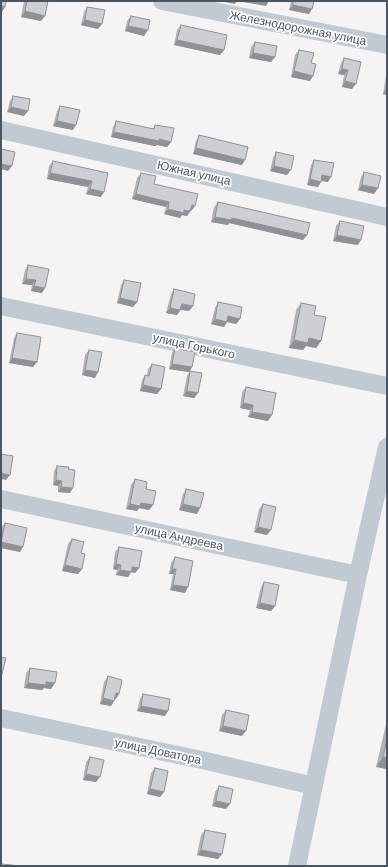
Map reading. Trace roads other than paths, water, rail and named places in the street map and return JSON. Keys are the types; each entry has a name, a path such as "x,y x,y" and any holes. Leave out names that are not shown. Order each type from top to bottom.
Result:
{"street":[{"name":"Железнодорожная улица","path":"162,1 387,46"},
{"name":"Южная улица","path":"1,130 387,217"},
{"name":"улица Горького","path":"1,306 387,386"},
{"path":"297,866 358,575 387,447"},
{"name":"улица Андреева","path":"1,499 358,575"},
{"name":"улица Доватора","path":"1,718 202,760 314,786"}]}
